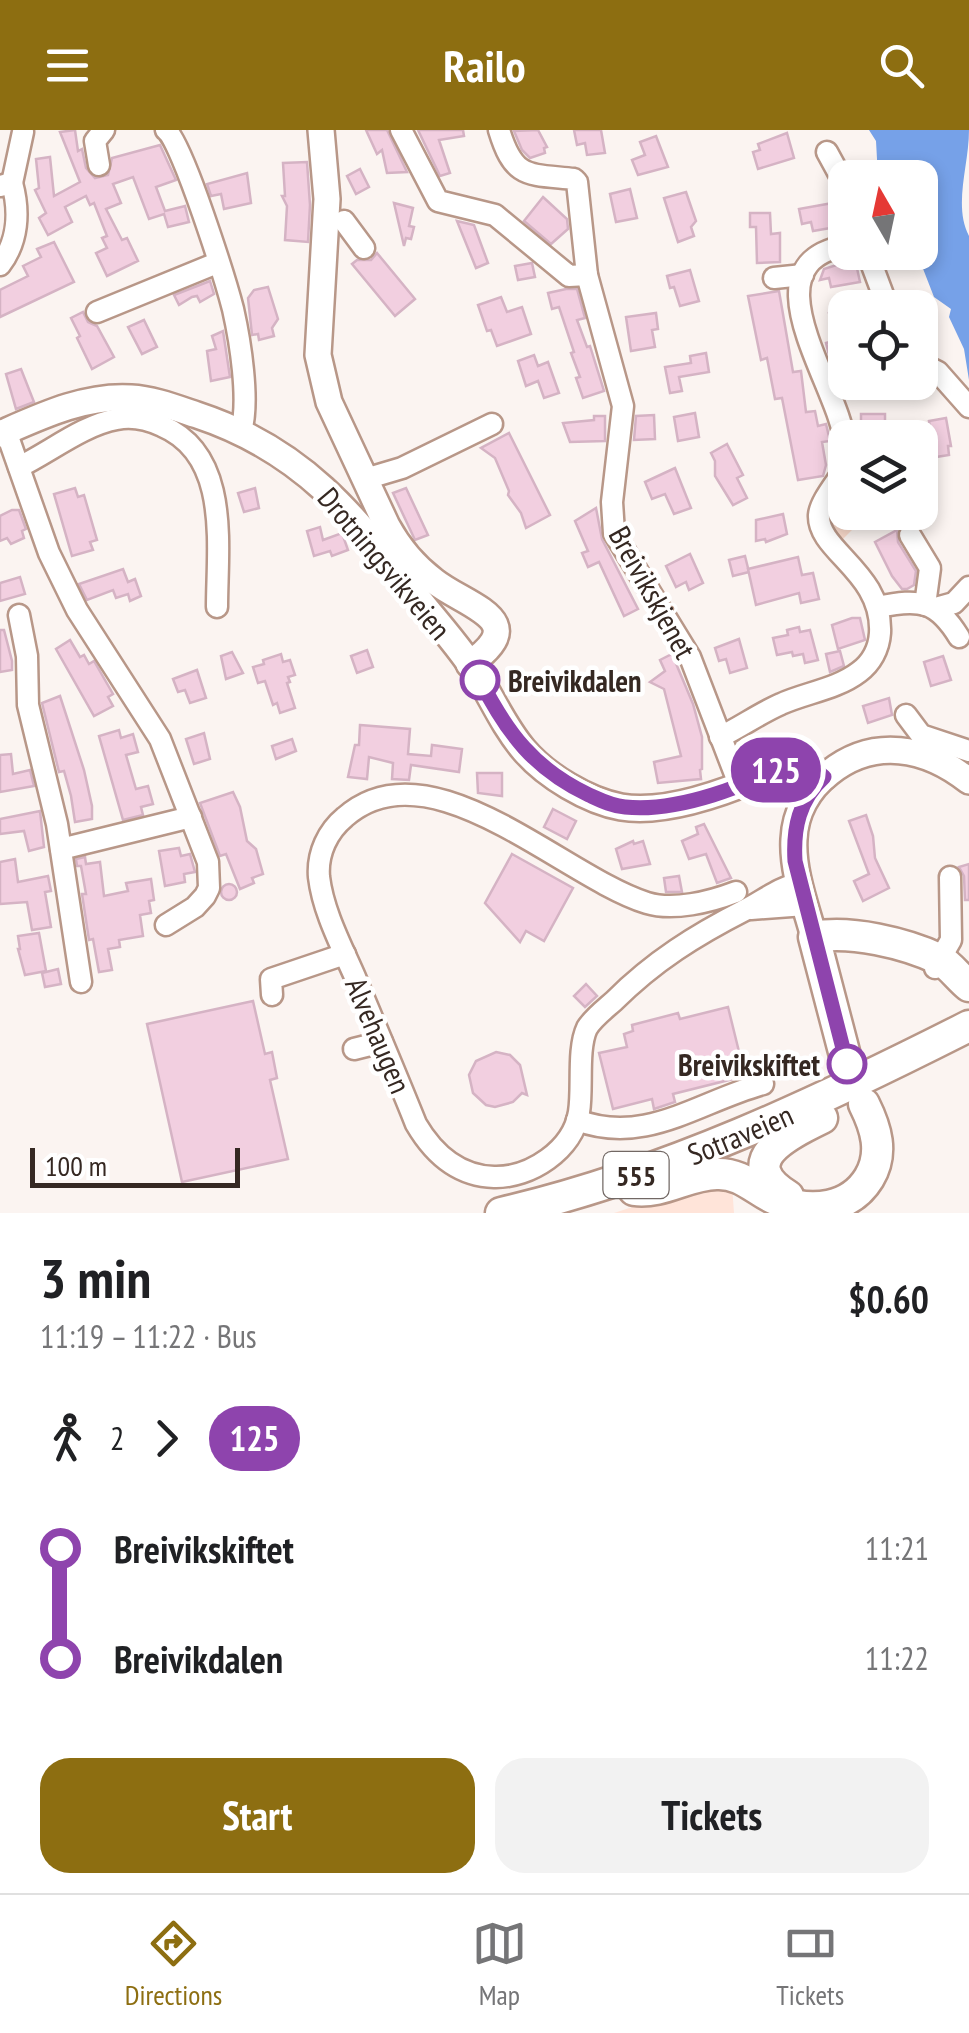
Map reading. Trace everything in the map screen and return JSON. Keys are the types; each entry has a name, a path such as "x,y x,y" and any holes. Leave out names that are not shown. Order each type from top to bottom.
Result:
{"highway":[{"path":"717,1174 736,1176 777,1201 824,1208 844,1202 870,1176 877,1138 851,1089 817,949 858,948 922,957 969,986"},
{"name":"555","path":"770,1149 825,1116 870,1068 963,1024 952,1006 952,991 946,978 922,957"},
{"name":"Sotraveien","path":"566,1213 746,1146 851,1089"},
{"name":"Sotraveien","path":"501,1213 650,1170 851,1089"},
{"path":"770,1149 766,1165 771,1183 803,1206"},
{"name":"555","path":"634,1190 650,1192 717,1174"}],"main road":[{"path":"321,130 327,199 318,355 326,395 393,538 442,588 491,617 496,632 492,646 469,664"},
{"name":"Drotningsvikveien","path":"3,432 61,408 130,398 187,411 241,431 305,472 337,498 469,664 529,756 563,782 604,802 624,808 643,807 740,786 796,762 806,762 824,777"},
{"path":"817,949 794,850 797,820 810,791 846,760 866,751 886,749 925,755 953,768 969,781"}],"street":[{"path":"99,166 95,141 104,130"},
{"path":"166,130 177,144 199,202 233,309 244,394 241,431"},
{"path":"401,130 438,202 494,215 569,276 587,275"},
{"name":"Breivikskjenet","path":"499,130 510,162 525,174 578,182 587,275 623,406 612,502 614,532 679,634 719,747 740,786"},
{"path":"0,265 13,248 16,234 6,184 23,132"},
{"path":"827,152 831,160"},
{"path":"344,222 364,248"},
{"path":"828,250 818,252 803,275 801,312 804,332 840,420"},
{"path":"97,312 216,263"},
{"path":"774,278 803,275"},
{"path":"938,372 969,407"},
{"path":"20,467 119,418 144,420 176,433 201,458 212,486 216,506 218,607"},
{"path":"365,479 402,468 492,424"},
{"name":"Drotningsvikveien","path":"3,432 66,590 160,739 208,862 209,888 195,907 166,926"},
{"path":"719,747 776,705 860,672 876,650 880,638 878,607 861,575 823,532 820,509 828,496"},
{"path":"910,535 930,568 931,607"},
{"path":"878,607 954,603 969,587"},
{"path":"931,607 945,614 959,638"},
{"path":"18,615 28,656 28,705 61,849 81,982"},
{"path":"906,716 921,735 969,751"},
{"name":"Alvehaugen","path":"740,901 664,955 587,1029 577,1120 554,1155 523,1173 482,1176 443,1159 429,1146 416,1124 324,900 319,874 323,848 332,828 357,806 378,796 403,792 461,807 503,826 668,917 740,901 803,894"},
{"path":"61,849 191,817"},
{"path":"922,957 951,940 950,877"},
{"path":"272,994 271,979 345,954"},
{"path":"354,1049 382,1042"},
{"path":"577,1120 618,1131 644,1127 763,1084"},
{"name":"Sotraveien","path":"717,1174 770,1149"}],"shaded area":[{"path":"833,530 852,530 839,543"},
{"path":"712,1181 732,1185 734,1213 614,1213"}],"water":[{"path":"869,130 969,130 962,211 969,236 969,380 964,349 949,317 951,309 938,300 938,290 931,290 924,270 938,270 938,160 877,160 876,141"}],"building":[{"path":"75,130 78,151 82,149 86,168 95,178 108,175 112,158 160,145 176,180 156,187 165,211 185,206 189,222 168,227 164,214 149,219 133,177 113,184 121,203 106,209 138,261 107,276 96,253 107,248 102,238 107,236 94,203 90,205 86,196 65,207 72,222 48,235 39,218 46,213 35,190 39,188 36,159 50,157 54,196 80,182 60,132"},
{"path":"366,130 387,130 407,172 387,173 382,150 377,154"},
{"path":"418,130 463,130 464,136 439,140 450,173 440,176"},
{"path":"538,130 547,147 545,153 530,158 514,131"},
{"path":"574,130 601,130 605,153 587,155 585,143 577,145"},
{"path":"787,133 794,158 758,169 753,152 760,150 758,144"},
{"path":"656,136 668,167 638,175 632,160 645,155 640,142"},
{"path":"307,162 308,242 285,240 283,163"},
{"path":"360,169 369,187 356,194 347,176"},
{"path":"247,173 251,203 224,209 221,194 211,196 207,184"},
{"path":"630,189 637,218 616,222 610,194"},
{"path":"686,192 696,221 691,227 694,236 678,242 664,198"},
{"path":"543,197 567,219 568,229 551,244 524,221"},
{"path":"394,203 413,208 409,226 414,227 404,246"},
{"path":"828,204 828,228 813,231 811,222 802,224 799,209"},
{"path":"750,213 770,213 771,234 780,233 780,262 757,263 756,227 750,227"},
{"path":"457,221 474,225 488,263 476,268"},
{"path":"54,242 74,282 0,317 0,290 28,276 23,266 41,257 37,249"},
{"path":"377,253 415,299 395,316 352,264 371,260"},
{"path":"532,263 535,277 518,280 515,266"},
{"path":"824,269 857,270 860,282 831,287 829,278 820,280"},
{"path":"690,270 699,301 680,306 667,276"},
{"path":"210,281 214,294 200,302 197,296 192,297 179,305 174,295"},
{"path":"268,287 278,319 272,328 274,336 259,340 258,334 252,335 248,298 254,290"},
{"path":"577,289 585,318 577,320 604,391 583,398 571,353 574,352 559,307 552,309 548,293"},
{"path":"779,291 793,372 801,371 806,412 815,411 818,426 826,424 823,476 798,480 782,398 775,399 767,358 761,360 748,296"},
{"path":"501,297 507,312 522,307 531,334 497,346 478,305"},
{"path":"83,312 88,322 97,326 114,357 92,369 71,318"},
{"path":"656,313 658,329 652,330 655,347 631,351 626,317"},
{"path":"144,320 157,347 142,354 128,327"},
{"path":"223,331 230,377 211,381 207,351 216,349 212,336"},
{"path":"706,353 709,372 679,377 682,391 670,393 665,367 691,363 690,356"},
{"path":"534,355 538,366 548,362 559,393 544,398 538,381 526,386 518,361"},
{"path":"21,369 34,402 16,409 6,374"},
{"path":"695,413 699,437 678,441 674,417"},
{"path":"861,414 885,414 885,420 861,420"},
{"path":"654,415 655,439 634,440 636,416"},
{"path":"594,416 605,416 605,441 570,442 563,423 594,420"},
{"path":"946,418 949,455 938,457 938,420 935,420"},
{"path":"509,433 550,515 526,528 508,495 495,458 481,448"},
{"path":"727,444 743,475 737,478 747,498 733,505 715,476 711,453"},
{"path":"675,468 691,508 674,514 665,494 652,499 645,482"},
{"path":"75,488 78,497 84,495 97,540 90,542 93,550 72,556 54,494"},
{"path":"255,488 259,508 244,512 238,493"},
{"path":"406,488 428,535 415,540 393,493"},
{"path":"596,508 602,539 638,609 624,616 599,562 588,567 582,553 588,551 575,521"},
{"path":"19,510 26,529 22,531 24,538 11,544 7,538 0,541 0,516"},
{"path":"783,514 787,534 766,542 756,541 756,520"},
{"path":"320,527 323,540 342,533 348,550 332,556 330,551 314,556 307,531"},
{"path":"897,530 898,542 916,571 914,585 902,589 875,542"},
{"path":"690,554 703,583 689,590 686,582 676,587 666,566"},
{"path":"745,556 749,572 733,576 729,560"},
{"path":"798,557 802,575 813,573 819,599 801,603 799,593 756,605 748,569"},
{"path":"123,569 128,582 135,579 141,596 130,601 128,594 116,598 113,590 87,600 79,584"},
{"path":"20,577 25,594 0,601 0,583"},
{"path":"860,618 865,640 838,649 832,625"},
{"path":"799,627 800,632 810,630 818,660 805,663 803,654 793,656 792,652 777,655 773,638 788,635 787,630"},
{"path":"0,630 4,630 12,670 0,672"},
{"path":"739,639 747,668 730,673 726,659 719,661 715,648"},
{"path":"70,640 80,657 84,655 89,664 94,661 113,694 108,697 113,706 94,716 56,649"},
{"path":"367,650 373,667 357,673 351,656"},
{"path":"840,651 844,666 830,672 826,654"},
{"path":"232,652 243,673 226,679 221,656"},
{"path":"281,654 283,662 290,660 295,675 288,677 287,683 295,708 280,713 265,681 258,683 253,667"},
{"path":"672,654 702,737 701,779 658,783 654,762 681,756 664,689 650,682 665,671 660,660"},
{"path":"943,656 951,680 931,686 924,662"},
{"path":"197,670 206,698 190,703 185,690 178,692 173,679"},
{"path":"60,696 84,770 92,819 75,822 64,771 59,772 42,703"},
{"path":"889,698 892,715 868,723 863,706"},
{"path":"360,725 410,729 408,754 431,756 432,745 462,749 459,772 411,765 409,780 392,779 393,763 369,757 367,779 348,777 355,745 359,745"},
{"path":"119,730 121,738 133,734 138,752 126,755 136,789 148,786 153,804 141,807 143,815 123,820 99,736"},
{"path":"204,733 210,759 194,764 186,739"},
{"path":"292,739 296,751 276,759 272,746"},
{"path":"11,754 13,774 30,770 34,786 0,792 0,755"},
{"path":"477,773 502,773 502,796 478,793"},
{"path":"233,792 247,841 256,849 263,874 240,889 226,854 220,856 200,803"},
{"path":"553,809 576,821 567,839 544,827"},
{"path":"40,811 44,847 29,851 24,831 0,834 0,819"},
{"path":"866,815 875,858 889,888 863,901 854,881 869,874 849,821"},
{"path":"704,824 731,878 717,883 706,854 689,859 682,841 698,834 696,827"},
{"path":"643,841 650,864 622,869 616,849"},
{"path":"179,848 181,856 190,854 195,872 184,874 185,882 165,886 159,851"},
{"path":"512,854 573,888 544,941 526,931 520,942 485,903"},
{"path":"85,857 86,864 100,862 104,896 128,891 126,883 151,879 151,913 140,915 143,936 119,940 120,947 108,949 112,970 99,972 93,939 89,940 82,894 86,894 76,859"},
{"path":"15,859 18,882 48,876 51,891 45,892 51,927 32,930 27,902 0,904 0,862"},
{"path":"969,864 969,900 965,900 964,876 959,867"},
{"path":"679,876 682,892 666,892 664,878"},
{"path":"229,884 237,892 229,900 221,892"},
{"path":"39,933 46,971 25,975 18,936"},
{"path":"58,969 61,984 45,987 42,973"},
{"path":"586,984 597,996 585,1007 574,996"},
{"path":"253,1001 265,1054 272,1052 277,1078 270,1080 288,1159 182,1182 147,1024"},
{"path":"728,1007 745,1076 673,1094 675,1102 654,1109 652,1099 613,1109 599,1053 627,1047 624,1034 633,1031 632,1025 678,1013 680,1019"},
{"path":"496,1052 510,1055 520,1065 527,1095 522,1093 513,1102 495,1107 486,1105 473,1093 469,1075 476,1061"}],"bus line":[{"name":"125","path":"480,680 529,756 573,787 624,808 726,792 796,762 806,762 824,777 810,791 800,810 794,840 795,861 847,1064"}],"place":[{"name":"Breivikdalen","path":"480,680"},
{"name":"Breivikskiftet","path":"847,1064"}]}
